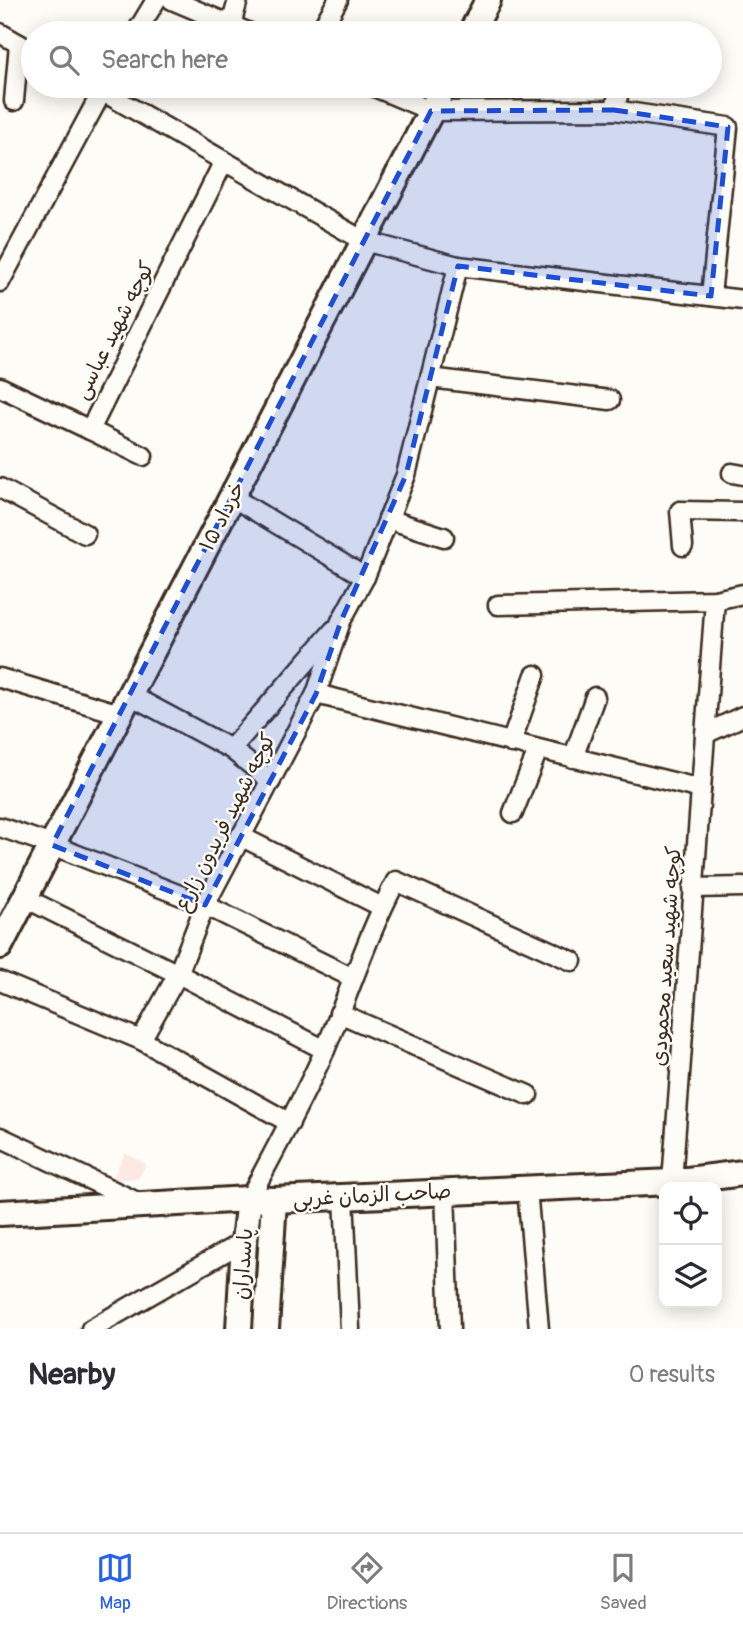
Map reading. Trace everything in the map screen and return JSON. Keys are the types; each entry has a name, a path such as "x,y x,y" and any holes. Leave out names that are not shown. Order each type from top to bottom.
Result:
{"main road":[{"path":"477,21 488,0"},
{"name":"۱۵ خرداد","path":"0,946 438,98"},
{"name":"صاحب الزمان غربی","path":"672,1182 743,1173"},
{"name":"صاحب الزمان غربی","path":"0,1213 249,1199 659,1183"},
{"name":"پاسداران","path":"239,1329 249,1199"},
{"name":"پاسداران","path":"266,1329 274,1200"}],"street":[{"path":"143,21 156,0"},
{"path":"173,0 222,21"},
{"path":"232,21 238,0"},
{"path":"325,21 338,0"},
{"path":"0,33 21,45"},
{"path":"14,101 21,70"},
{"path":"0,282 95,98"},
{"path":"117,98 364,241 458,266 743,300"},
{"path":"400,98 431,111 614,110 729,127 711,296"},
{"path":"614,110 618,98"},
{"name":"کوچه شهید عباسی","path":"0,387 90,430 224,161"},
{"name":"کوچه شهید فریدون زارع","path":"141,1040 178,974 205,905 316,694 341,621 365,577 406,475 458,266"},
{"path":"430,378 610,400"},
{"path":"90,430 143,456"},
{"path":"0,488 85,534"},
{"path":"232,497 365,577"},
{"path":"683,546 680,511 743,512"},
{"path":"388,519 444,537"},
{"path":"498,606 715,600 743,594"},
{"name":"کوچه شهید سعید محمودی","path":"672,1182 715,600"},
{"name":"کوچه شهید فریدون زارع","path":"230,749 341,621"},
{"path":"511,743 536,675"},
{"path":"0,678 125,704 230,749 271,781"},
{"path":"316,694 701,789"},
{"path":"573,758 595,696"},
{"path":"705,734 743,716"},
{"path":"513,813 538,750"},
{"path":"0,827 205,905 353,978"},
{"path":"240,836 382,907"},
{"path":"249,1199 325,1050 382,907 396,881 572,961"},
{"path":"694,888 743,887"},
{"path":"25,898 325,1050"},
{"path":"0,981 141,1040 290,1123"},
{"path":"339,1013 528,1095"},
{"path":"0,1137 142,1205"},
{"path":"527,1188 539,1329"},
{"path":"445,1192 450,1329"},
{"path":"344,1196 350,1329"},
{"path":"91,1329 244,1241"}],"highlighted area":[{"path":"614,110 728,127 711,296 458,266 406,475 341,621 316,694 205,905 52,845 431,111"}],"shaded area":[{"path":"125,1153 146,1164 138,1179 112,1179"}]}
